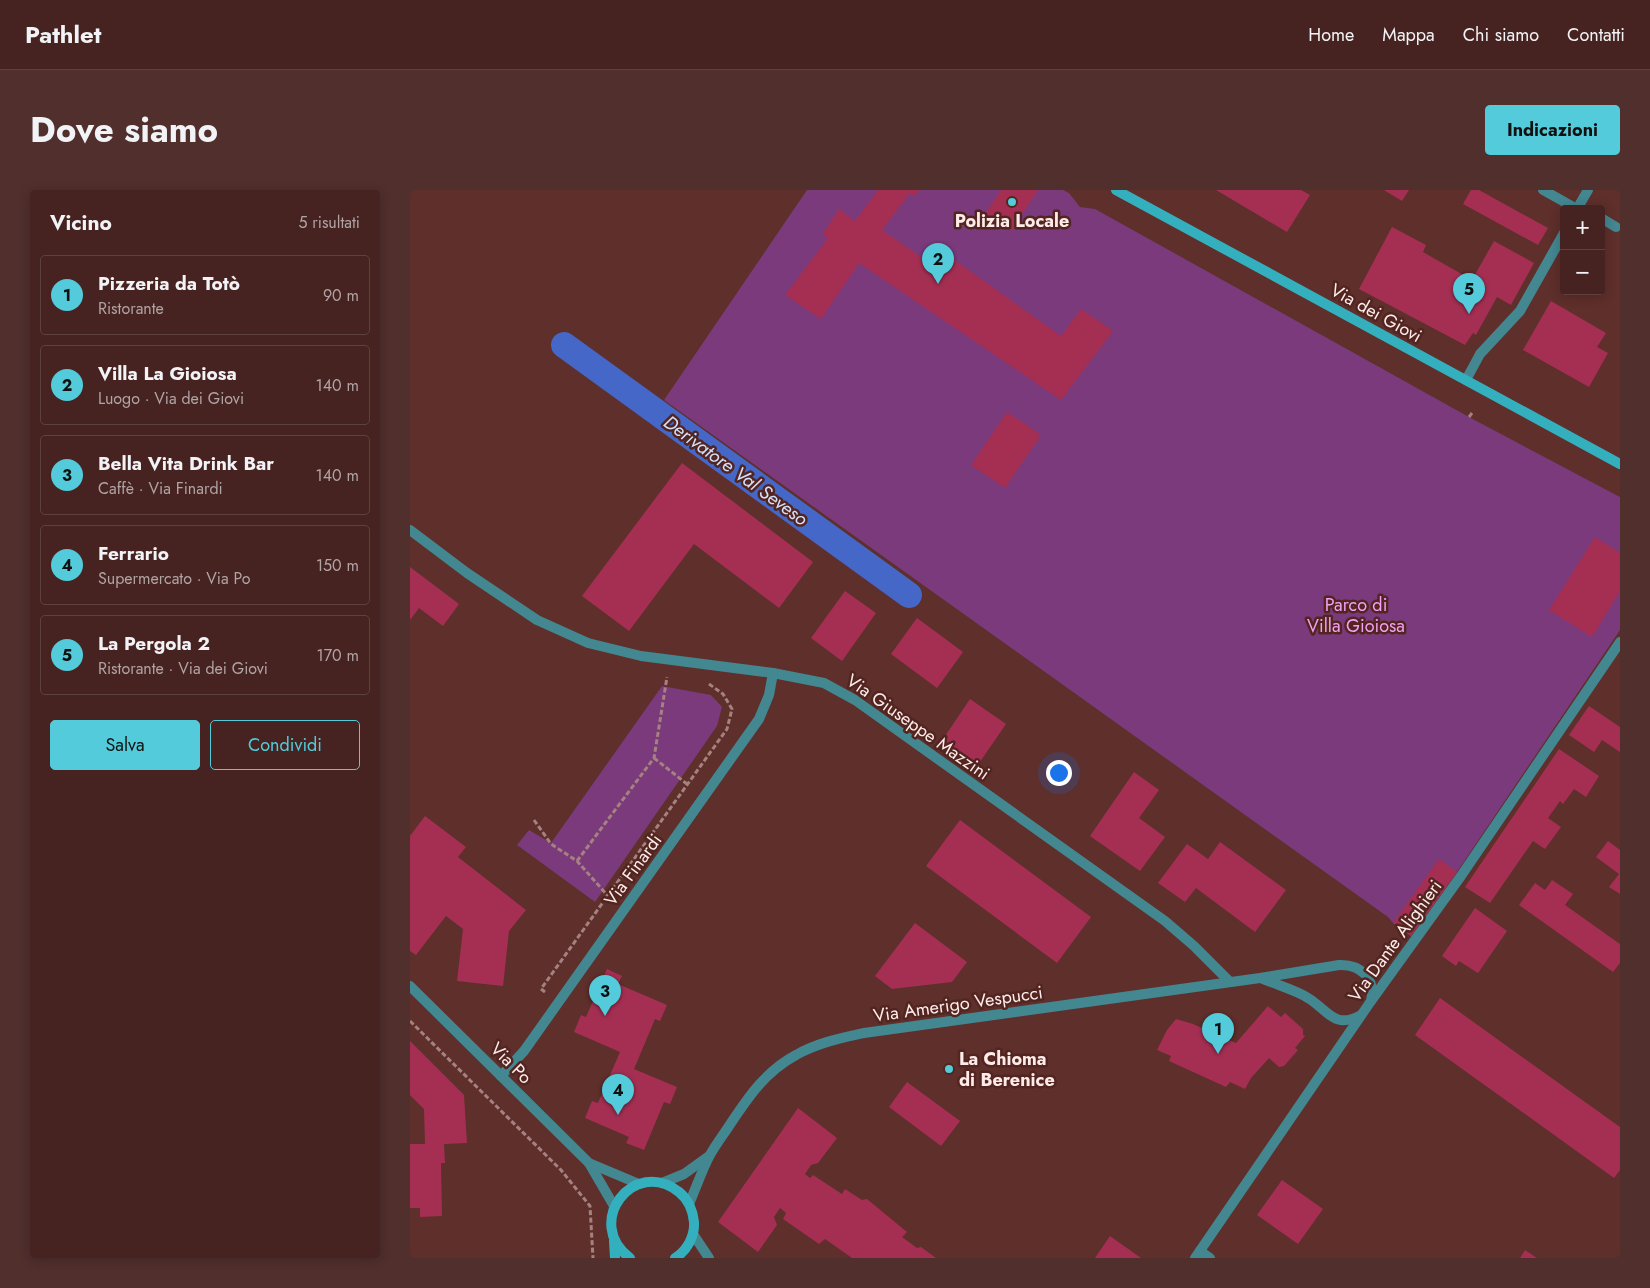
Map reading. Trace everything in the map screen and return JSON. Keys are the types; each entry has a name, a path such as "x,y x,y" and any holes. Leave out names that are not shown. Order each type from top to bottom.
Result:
{"main road":[{"name":"Via dei Giovi","path":"1116,190 1620,464"},
{"path":"615,1258 611,1228 614,1206 620,1196 629,1189 639,1184 650,1182 662,1183 673,1187 683,1194 689,1204 694,1224 693,1234 687,1246 675,1258"},
{"path":"614,1240 622,1252 630,1258"}],"street":[{"path":"1543,190 1574,205"},
{"path":"1581,205 1588,190"},
{"path":"1605,220 1616,227"},
{"path":"1466,380 1480,354 1520,311 1560,240"},
{"name":"Via Giuseppe Mazzini","path":"410,530 537,620 588,643 641,656 773,673 824,683 855,700 1165,921 1194,946 1230,982"},
{"name":"Via Dante Alighieri","path":"1198,1254 1371,1001 1461,876 1620,642"},
{"name":"Via Finardi","path":"501,1076 524,1051 760,719 769,695 773,673"},
{"name":"Via Amerigo Vespucci","path":"689,1204 710,1156 750,1095 777,1066 812,1047 864,1033 1348,965 1357,968 1370,980 1372,989 1371,1001"},
{"name":"Via Amerigo Vespucci","path":"1260,978 1307,997 1334,1018 1348,1020 1362,1014"},
{"name":"Via Po","path":"410,986 589,1163 614,1206"},
{"name":"Via Amerigo Vespucci","path":"662,1183 684,1174 710,1156"},
{"name":"Via Po","path":"589,1163 639,1184"},
{"path":"693,1234 709,1258"},
{"path":"1198,1254 1210,1258"}],"path":[{"path":"1469,417 1472,413"},
{"path":"577,861 654,758 667,677 675,661"},
{"path":"667,677 676,679"},
{"path":"559,1001 540,989 727,729 732,709 723,694 711,685 702,683"},
{"path":"654,758 705,798"},
{"path":"534,820 551,844 577,861 608,896"},
{"path":"410,1021 561,1170 581,1194 590,1206 592,1258"}],"green space":[{"name":"Parco di Villa Gioiosa","path":"807,190 1063,190 1069,193 1080,207 1095,209 1469,417 1620,497 1620,630 1457,872 1411,936 1388,917 664,400"},
{"path":"662,686 711,695 722,707 717,726 595,902 517,845 529,830 551,843"}],"building":[{"path":"878,190 919,190 914,196 910,193 882,230 943,272 953,259 1061,336 1081,309 1113,331 1061,400 859,263 821,319 785,295 828,238 823,234 839,209 855,221"},
{"name":"Polizia Locale","path":"1001,190 1038,190 1011,231 985,214"},
{"path":"1216,190 1301,190 1310,195 1287,232"},
{"path":"1384,190 1409,190 1402,201"},
{"path":"1471,190 1479,190 1548,228 1538,245 1463,204"},
{"path":"1392,227 1426,245 1423,252 1472,280 1494,241 1534,263 1511,305 1497,297 1476,335 1473,333 1465,345 1359,289"},
{"path":"1551,301 1606,333 1597,347 1608,353 1589,387 1523,350"},
{"path":"1007,412 1041,435 1005,488 971,465"},
{"path":"682,463 813,562 779,608 694,544 629,631 582,596"},
{"path":"1595,537 1620,553 1620,591 1592,637 1549,610"},
{"path":"410,567 459,604 443,626 419,608 410,620"},
{"path":"845,591 876,613 842,661 811,638"},
{"path":"917,618 963,652 937,688 891,654"},
{"path":"970,699 1006,724 975,769 939,745"},
{"path":"1589,706 1620,727 1620,752 1602,740 1594,752 1569,735"},
{"path":"1559,749 1599,776 1586,797 1574,789 1563,804 1560,801 1548,818 1561,827 1545,849 1533,841 1490,903 1465,887"},
{"path":"1134,772 1159,790 1139,818 1165,837 1140,871 1090,836"},
{"path":"425,816 466,847 458,857 526,910 509,931 503,986 457,981 463,929 446,916 416,955 410,951 410,836"},
{"path":"960,820 1091,917 1057,963 926,866"},
{"path":"1608,841 1620,850 1620,894 1609,887 1619,874 1596,857"},
{"path":"1220,842 1286,890 1255,932 1196,888 1185,902 1158,883 1187,844 1208,859"},
{"path":"1439,859 1457,872 1411,936 1393,923"},
{"path":"1552,880 1573,894 1565,905 1620,944 1620,963 1613,972 1519,905 1535,883 1545,890"},
{"path":"1475,908 1507,931 1478,973 1459,961 1456,966 1442,956"},
{"path":"915,923 967,962 952,982 892,989 875,976"},
{"path":"607,969 622,976 618,984 667,1005 660,1021 655,1019 634,1069 677,1087 670,1104 664,1102 644,1150 626,1143 629,1137 585,1118 592,1101 598,1103 620,1052 574,1032 581,1015 586,1017"},
{"path":"1440,998 1620,1127 1620,1170 1614,1178 1415,1035"},
{"path":"1268,1006 1281,1017 1285,1013 1303,1029 1303,1035 1305,1036 1295,1048 1298,1050 1284,1066 1279,1067 1269,1058 1251,1078 1245,1089 1230,1082 1226,1087 1169,1061 1171,1056 1157,1050 1167,1030 1176,1019 1193,1024 1236,1043"},
{"path":"410,1041 464,1095 467,1143 444,1144 445,1163 441,1163 442,1216 420,1217 420,1208 410,1208 410,1144 425,1144 424,1109 410,1095"},
{"path":"907,1082 960,1121 941,1146 889,1107"},
{"path":"798,1108 837,1138 818,1163 811,1165 805,1174 810,1178 813,1175 842,1194 845,1189 862,1200 867,1199 907,1232 902,1237 936,1258 852,1258 825,1239 819,1244 783,1219 786,1213 780,1208 774,1217 777,1225 758,1252 718,1222"},
{"path":"1282,1180 1323,1209 1298,1244 1257,1215"},
{"path":"1110,1236 1141,1258 1095,1258"},
{"path":"1525,1250 1537,1258 1520,1258"}],"waterway":[{"name":"Derivatore Val Seveso","path":"564,345 909,595"}],"place":[{"name":"Polizia Locale","path":"1012,202"},
{"name":"Villa La Gioiosa","path":"938,284"},
{"name":"La Pergola 2","path":"1469,314"},
{"name":"Bella Vita Drink Bar","path":"605,1016"},
{"name":"Pizzeria da Totò","path":"1218,1054"},
{"name":"La Chioma di Berenice","path":"949,1069"},
{"name":"Ferrario","path":"618,1115"}]}
